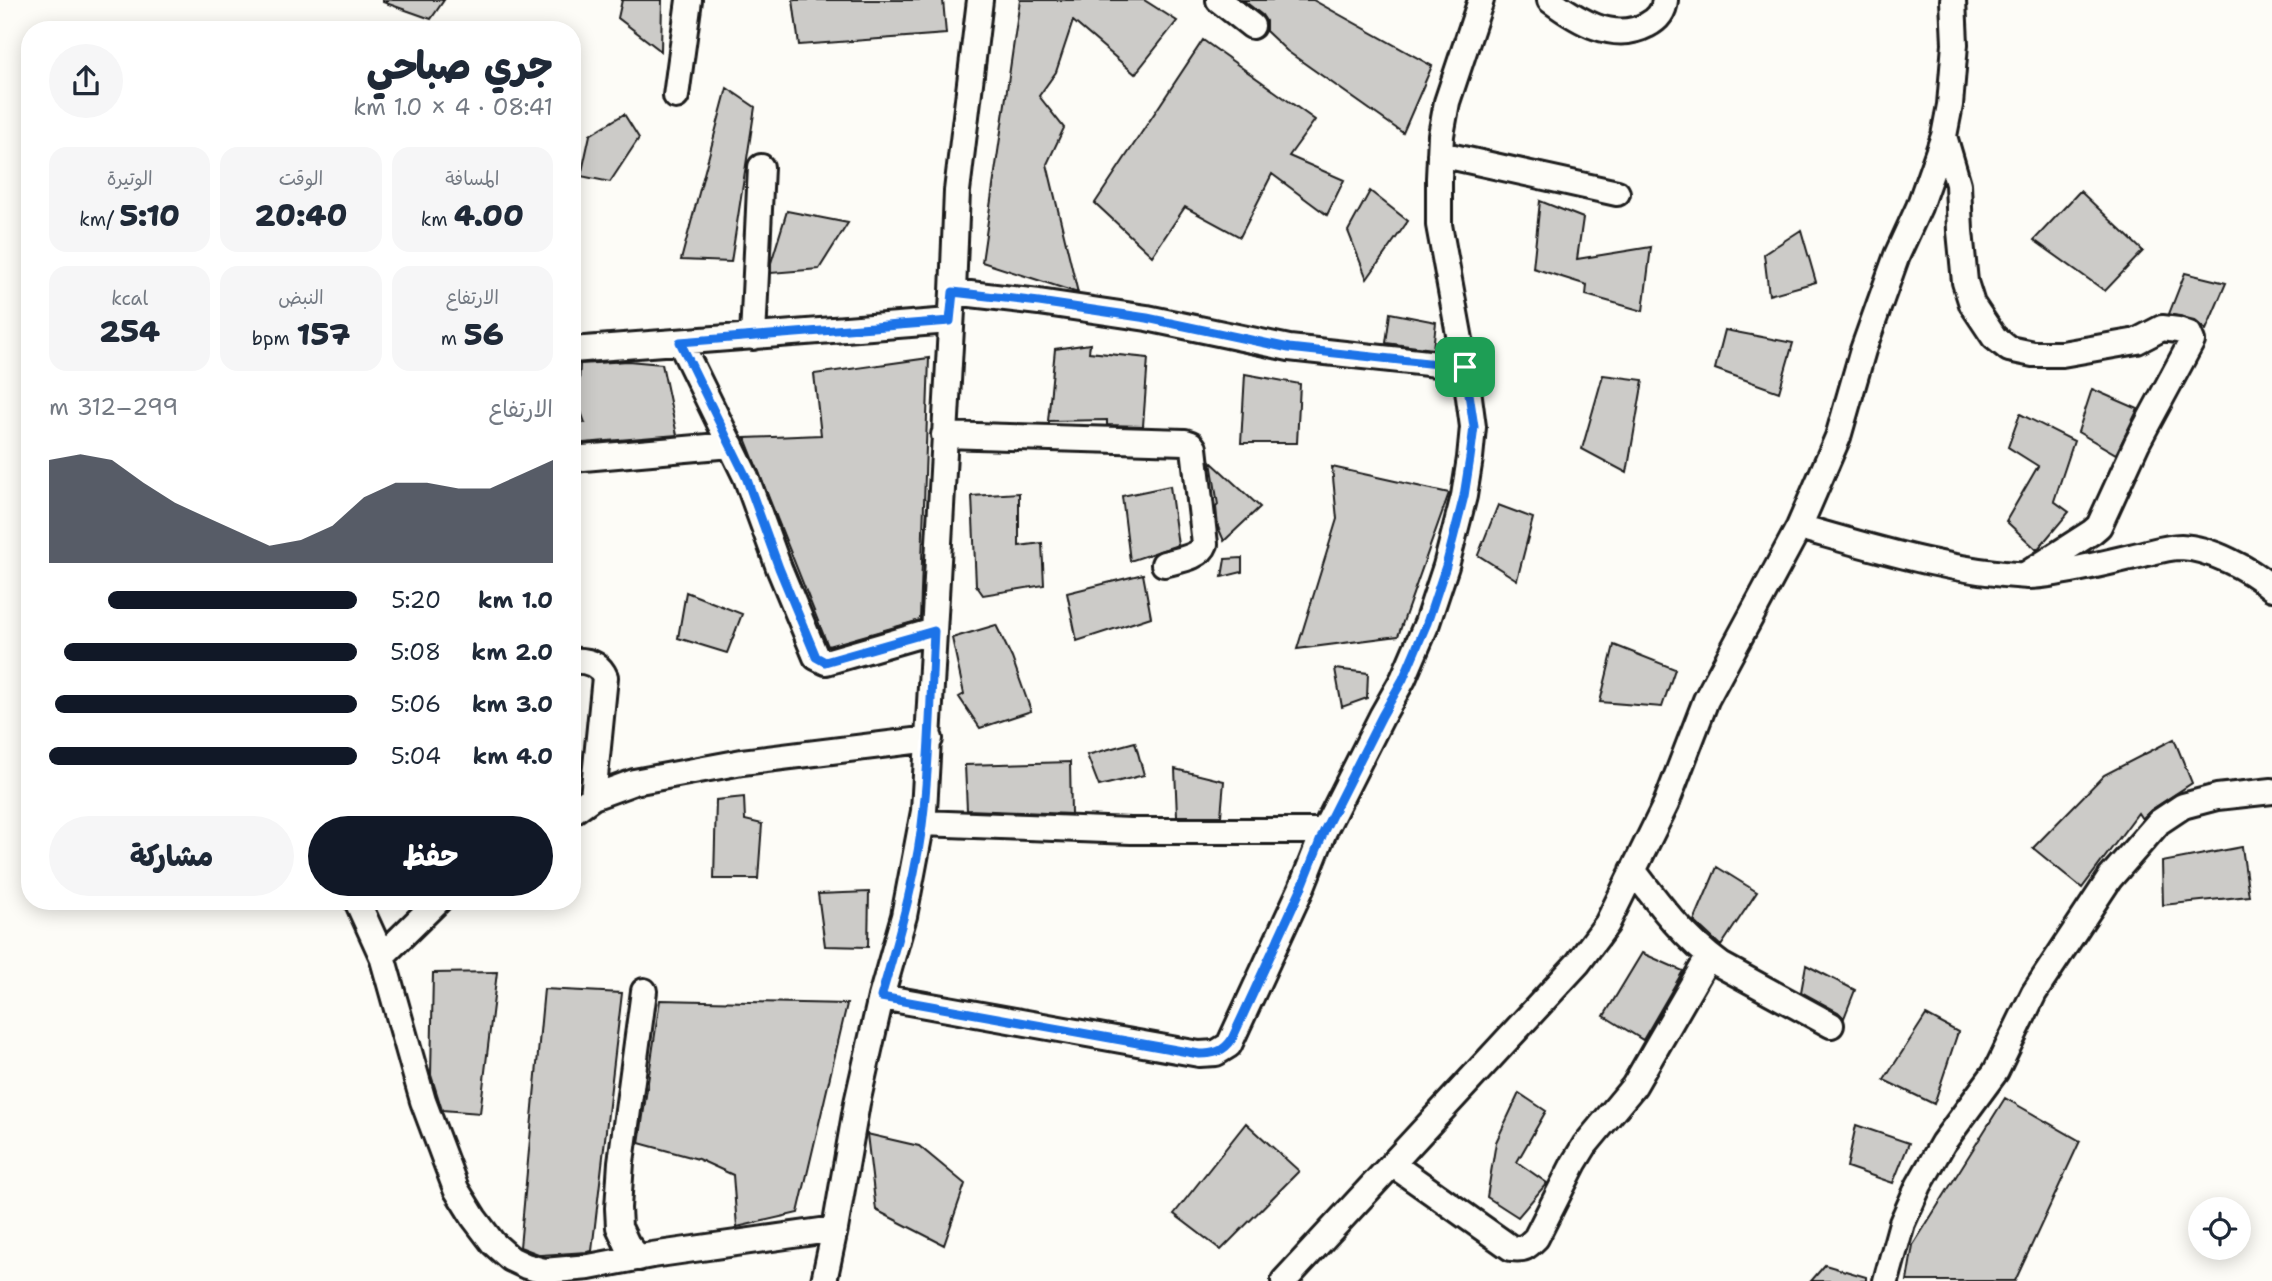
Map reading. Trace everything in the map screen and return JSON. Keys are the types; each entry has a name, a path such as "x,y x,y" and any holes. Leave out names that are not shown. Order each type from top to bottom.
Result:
{"street":[{"path":"676,96 689,0"},
{"path":"824,1281 857,1103 881,997 904,916 922,823 930,739 957,191 981,0"},
{"path":"1219,0 1252,26"},
{"path":"881,997 1199,1054 1216,1053 1225,1049 1232,1039 1301,889 1324,831 1403,679 1427,623 1446,566 1464,496 1474,427 1440,225 1440,154 1447,102 1481,0"},
{"path":"1550,0 1579,20 1621,32 1642,28 1656,21 1665,7 1665,0"},
{"path":"1284,1281 1578,963 1607,924 1666,804 1706,700 1799,527 1838,437 1863,350 1944,136 1950,105 1955,44 1953,0"},
{"path":"1944,136 1958,184 1965,282 1972,304 1994,337 2009,348 2033,354 2063,354 2137,341 2162,328 2189,334 2192,341 2137,443 2099,526 2025,575"},
{"path":"1440,154 1617,193"},
{"path":"754,337 761,167"},
{"path":"953,292 1147,318 1289,348 1465,367"},
{"path":"581,349 950,321"},
{"path":"680,342 731,445 816,657 825,662 934,631"},
{"path":"944,435 1191,444 1194,448 1205,544 1198,553 1164,564"},
{"path":"581,457 731,445"},
{"path":"1799,527 1889,553 1940,564 1989,573 2025,575 2091,567 2182,547 2218,556 2271,586"},
{"path":"581,661 591,662 602,671 604,677 593,797"},
{"path":"581,806 593,797 634,782 702,769 930,739"},
{"path":"1886,1281 1902,1223 1942,1143 1996,1071 2034,993 2110,878 2159,822 2183,806 2217,797 2272,791"},
{"path":"922,823 1130,831 1324,831"},
{"path":"1633,870 1667,916 1709,956 1831,1025"},
{"path":"361,910 382,956 424,1101 456,1189 493,1243 511,1259 544,1271 588,1274 639,1258 835,1229"},
{"path":"382,956 429,910"},
{"path":"1392,1164 1511,1248 1522,1250 1527,1247 1535,1238 1579,1154 1634,1086 1709,956"},
{"path":"639,1258 627,1244 619,1227 618,1208 621,1162 644,991"}],"building":[{"path":"383,0 444,0 431,19"},
{"path":"622,0 662,0 661,51 618,18"},
{"path":"793,0 943,0 946,34 799,45"},
{"path":"1020,0 1144,0 1177,21 1135,74 1073,21 1056,72 1039,96 1064,128 1047,164 1078,293 982,262"},
{"path":"1243,0 1313,0 1432,66 1403,133 1287,51 1266,31 1266,21 1262,15"},
{"path":"1203,40 1315,120 1289,156 1344,180 1327,215 1272,174 1240,237 1185,207 1152,256 1095,203"},
{"path":"727,88 755,107 731,262 681,260"},
{"path":"624,114 639,138 610,182 581,176 590,135"},
{"path":"1370,191 1408,221 1367,279 1348,231"},
{"path":"2080,191 2143,251 2105,291 2034,240"},
{"path":"1540,201 1583,218 1577,259 1651,247 1643,311 1586,295 1587,285 1533,268"},
{"path":"787,211 848,223 819,269 771,273 771,263"},
{"path":"1801,230 1816,282 1769,295 1764,254"},
{"path":"2185,273 2226,283 2206,330 2194,320 2169,314"},
{"path":"1390,313 1436,322 1433,349 1386,343"},
{"path":"1725,330 1793,343 1779,392 1715,369"},
{"path":"1090,344 1089,352 1148,358 1143,426 1107,425 1107,420 1048,421 1055,349"},
{"path":"929,358 920,620 828,646 745,438 821,435 814,374"},
{"path":"628,361 662,364 677,435 581,443 581,423 585,423 581,412 581,364"},
{"path":"1245,374 1300,384 1297,443 1241,443"},
{"path":"1603,375 1643,380 1627,473 1582,449"},
{"path":"2092,389 2138,409 2116,454 2078,432"},
{"path":"2020,414 2074,441 2054,501 2069,512 2037,550 2006,521 2038,466 2008,447"},
{"path":"1211,462 1260,507 1224,541 1218,527 1218,505"},
{"path":"1332,467 1449,493 1398,636 1297,649 1337,519"},
{"path":"1170,486 1178,545 1130,561 1122,496"},
{"path":"1019,493 1019,546 1042,543 1044,585 983,595 976,585 972,496"},
{"path":"1498,505 1533,518 1517,580 1478,555"},
{"path":"1242,558 1242,572 1222,577 1225,559"},
{"path":"1143,574 1151,617 1077,641 1067,593"},
{"path":"686,592 742,614 727,653 678,638"},
{"path":"996,625 1012,658 1031,711 980,728 959,697 964,694 952,638"},
{"path":"1614,645 1675,669 1662,707 1600,702"},
{"path":"1335,669 1368,673 1367,698 1342,707"},
{"path":"2174,739 2192,783 2142,819 2138,813 2082,888 2033,848 2104,775"},
{"path":"1135,742 1144,775 1099,786 1087,755"},
{"path":"1070,762 1071,814 967,810 965,765"},
{"path":"1175,769 1224,781 1221,816 1177,816"},
{"path":"744,797 745,820 762,824 758,879 714,879 716,800"},
{"path":"2242,847 2249,896 2163,905 2162,862"},
{"path":"1717,867 1757,892 1721,946 1694,921"},
{"path":"869,892 868,947 825,946 818,894"},
{"path":"1642,953 1683,971 1643,1040 1604,1016"},
{"path":"1806,965 1855,990 1844,1018 1801,992"},
{"path":"497,972 480,1113 442,1110 431,1075 433,973"},
{"path":"544,989 622,993 592,1251 587,1252 541,1255 520,1247"},
{"path":"660,1000 847,1004 798,1213 737,1227 733,1175 698,1159 639,1143"},
{"path":"1926,1015 1958,1032 1934,1104 1884,1080"},
{"path":"1519,1093 1546,1111 1517,1162 1547,1183 1518,1217 1487,1197 1496,1142"},
{"path":"2005,1098 2080,1141 2015,1281 1907,1281 1913,1245"},
{"path":"1246,1123 1299,1171 1221,1250 1174,1214"},
{"path":"1856,1125 1909,1143 1893,1183 1847,1167"},
{"path":"867,1134 919,1146 965,1184 944,1245 876,1210"},
{"path":"1825,1265 1866,1277 1866,1281 1811,1281"}],"route":[{"path":"953,292 1147,318 1289,348 1465,367 1474,427 1470,458 1464,496 1446,566 1427,623 1403,679 1324,831 1301,889 1229,1045 1216,1053 1199,1054 881,997 904,916 924,811 934,631 825,662 816,657 779,568 746,477 680,342 950,321 953,292"}]}
